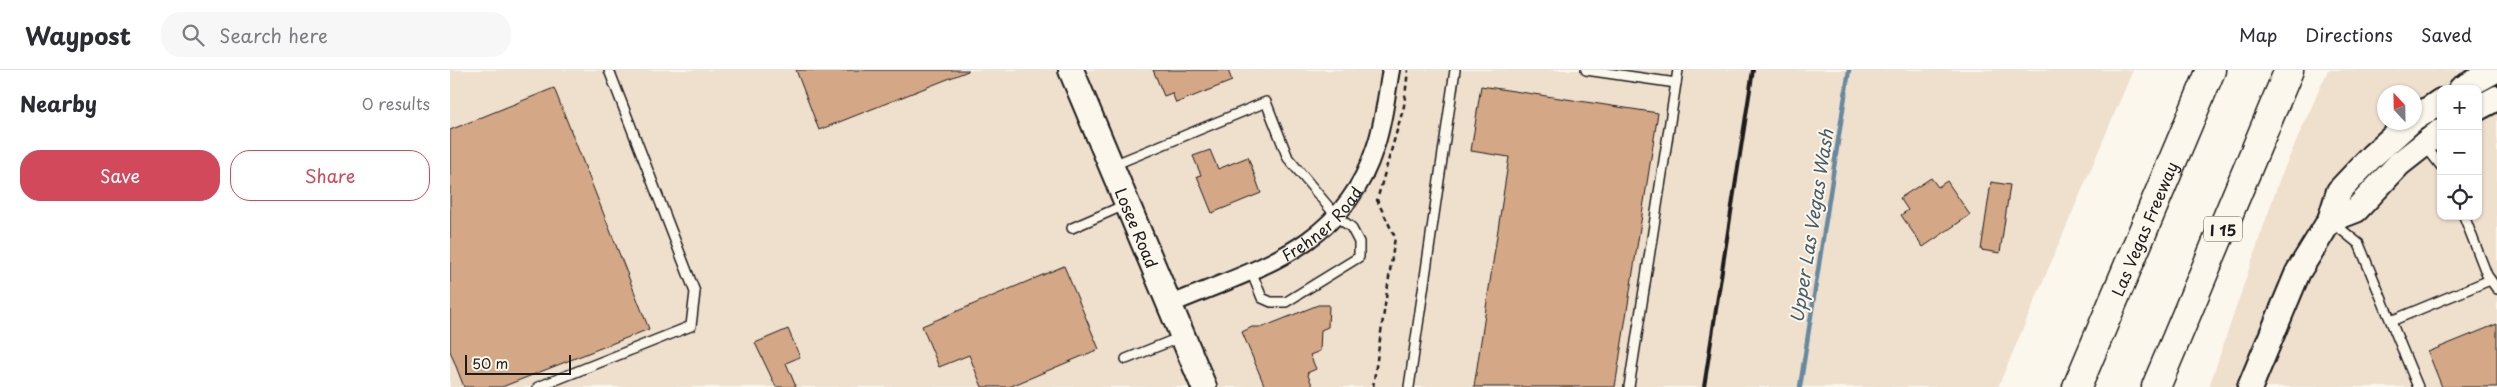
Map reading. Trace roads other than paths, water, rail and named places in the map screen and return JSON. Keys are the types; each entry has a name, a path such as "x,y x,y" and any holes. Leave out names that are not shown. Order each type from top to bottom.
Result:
{"highway":[{"name":"Las Vegas Freeway","path":"2077,387 2211,70"},
{"name":"I 15","path":"2156,387 2289,70"}],"street":[{"name":"Losee Road","path":"1071,70 1204,387"},
{"name":"Frehner Road","path":"1170,305 1251,271 1305,244 1337,217 1359,186 1376,147 1391,70"},
{"path":"2468,85 2496,70"},
{"path":"2482,106 2497,98"},
{"path":"2422,114 2437,104"},
{"path":"2250,387 2298,272 2330,220 2339,191 2372,156 2401,130"},
{"path":"2330,220 2356,210 2399,164 2432,138"}],"lane":[{"path":"538,387 691,326 695,292 609,70"},
{"path":"1409,387 1455,70"},
{"path":"1586,70 1676,83"},
{"path":"1629,387 1678,70"},
{"path":"1111,166 1266,102 1288,158 1337,217 1351,227 1358,242 1359,257 1286,302 1271,302 1262,298 1251,271"},
{"path":"2432,138 2437,154"},
{"path":"1072,228 1127,204"},
{"path":"2330,220 2359,244 2418,387"},
{"path":"2466,220 2490,280 2497,289"},
{"path":"2391,321 2490,280"},
{"path":"1126,359 1183,336"}],"waterway":[{"name":"Upper Las Vegas Wash","path":"1800,387 1849,70"}],"railway":[{"path":"1704,387 1753,70"}]}
